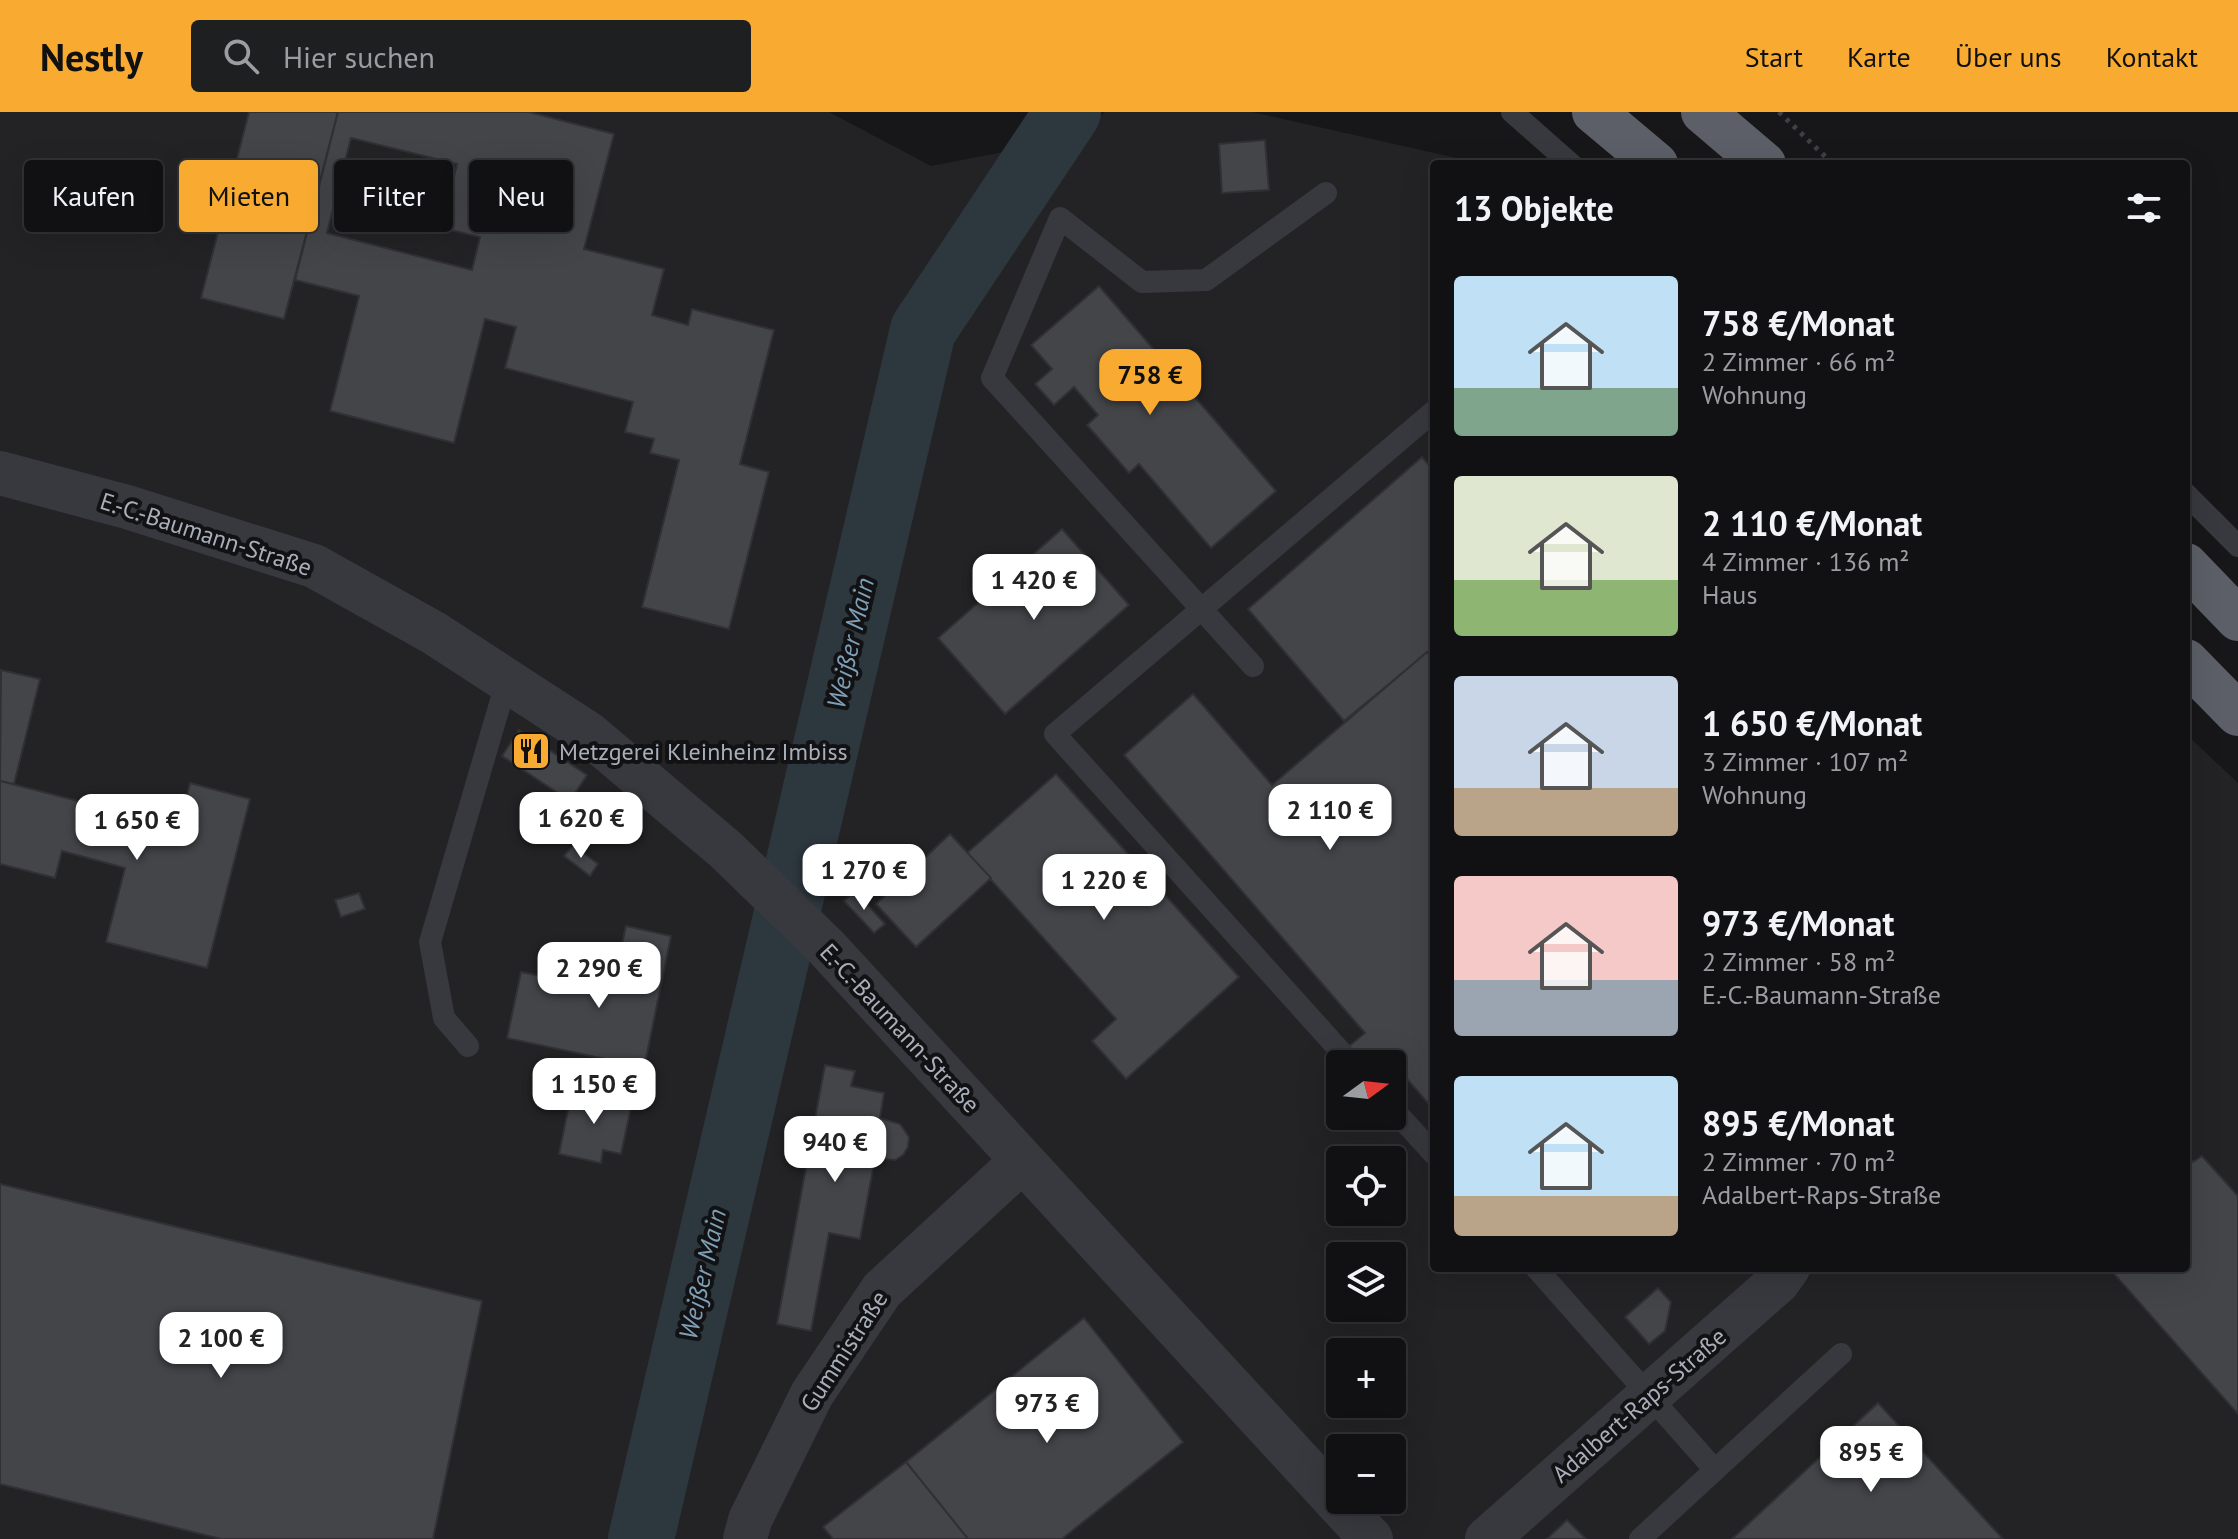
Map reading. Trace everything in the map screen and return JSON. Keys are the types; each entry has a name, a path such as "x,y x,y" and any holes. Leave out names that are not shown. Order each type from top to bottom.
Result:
{"highway":[{"path":"1594,112 1651,160"},
{"path":"1703,112 1759,160"},
{"path":"2190,569 2238,619"},
{"path":"2190,665 2238,714"}],"street":[{"name":"E.-C.-Baumann-Straße","path":"0,473 127,507 314,566 434,633 589,734 726,850 826,947 1371,1539"},
{"name":"Gummistraße","path":"745,1539 750,1520 812,1394 882,1290 1022,1161"},
{"name":"Adalbert-Raps-Straße","path":"1487,1539 1778,1282 1783,1272"}],"lane":[{"path":"1512,112 1566,160"},
{"path":"1253,666 992,378 1060,218 1142,282 1206,280 1326,193"},
{"path":"1339,1050 1055,734 1430,414"},
{"path":"2190,498 2238,546"},
{"path":"468,1046 444,1018 430,942 507,680"},
{"path":"1406,1123 1430,1150"},
{"path":"1540,1272 1715,1470"},
{"path":"1640,1539 1841,1354"}],"path":[{"path":"1779,112 1829,160"}],"shaded area":[{"path":"0,112 829,112 931,166 1076,138 1105,112 1252,112 1465,160 1430,160 1430,1272 2190,1272 2190,738 2238,783 2238,1539 0,1539"}],"building":[{"path":"249,112 338,112 318,189 318,160 237,160"},
{"path":"338,112 529,112 614,134 584,249 664,269 652,315 688,325 692,309 774,330 740,464 769,472 729,629 642,607 679,460 650,453 654,439 625,432 633,402 505,368 516,327 485,319 454,443 330,411 359,296 295,280 307,232 318,232 318,190"},
{"path":"1265,140 1269,190 1222,193 1219,144"},
{"path":"218,232 307,232 284,319 201,298"},
{"path":"1099,286 1276,491 1211,548 1139,464 1129,473 1087,425 1098,415 1074,387 1054,405 1035,384 1052,369 1031,345"},
{"path":"1422,457 1430,466 1430,650 1344,721 1248,609"},
{"path":"1062,529 1129,605 1005,714 938,638"},
{"path":"1427,652 1430,655 1430,1105 1406,1078 1406,1050 1351,1050 1348,1047 1365,1033 1124,755 1193,694 1272,785"},
{"path":"1,670 40,679 14,784 0,781"},
{"path":"519,730 587,775 570,801 502,756"},
{"path":"1056,774 1239,977 1126,1079 1092,1041 1116,1019 967,853"},
{"path":"0,781 179,827 190,783 250,799 207,968 106,942 125,868 62,851 55,878 0,864"},
{"path":"950,834 991,878 916,947 876,904"},
{"path":"573,845 598,864 590,876 564,856"},
{"path":"855,891 885,924 874,933 844,901"},
{"path":"359,893 365,909 341,917 335,900"},
{"path":"626,926 671,936 640,1088 605,1081 610,1060 507,1038 521,972 612,990"},
{"path":"825,1065 855,1071 851,1086 884,1093 880,1118 900,1124 909,1137 908,1147 895,1160 875,1158 860,1239 829,1233 811,1331 777,1324"},
{"path":"572,1090 632,1103 621,1154 603,1150 601,1163 559,1154"},
{"path":"2202,1156 2238,1196 2238,1414 2113,1272 2190,1272 2190,1158 2193,1162"},
{"path":"0,1184 482,1301 433,1539 221,1539 0,1484"},
{"path":"1658,1288 1671,1302 1665,1331 1649,1344 1625,1317"},
{"path":"1084,1318 1183,1442 1062,1539 968,1539 906,1462"},
{"path":"1878,1403 2003,1539 1732,1539"},
{"path":"906,1462 968,1539 833,1539 823,1527"},
{"path":"1567,1520 1586,1539 1547,1539"}],"waterway":[{"name":"Weißer Main","path":"641,1539 923,330 1068,112"}],"place":[{"name":"Metzgerei Kleinheinz Imbiss","path":"531,751"}]}
